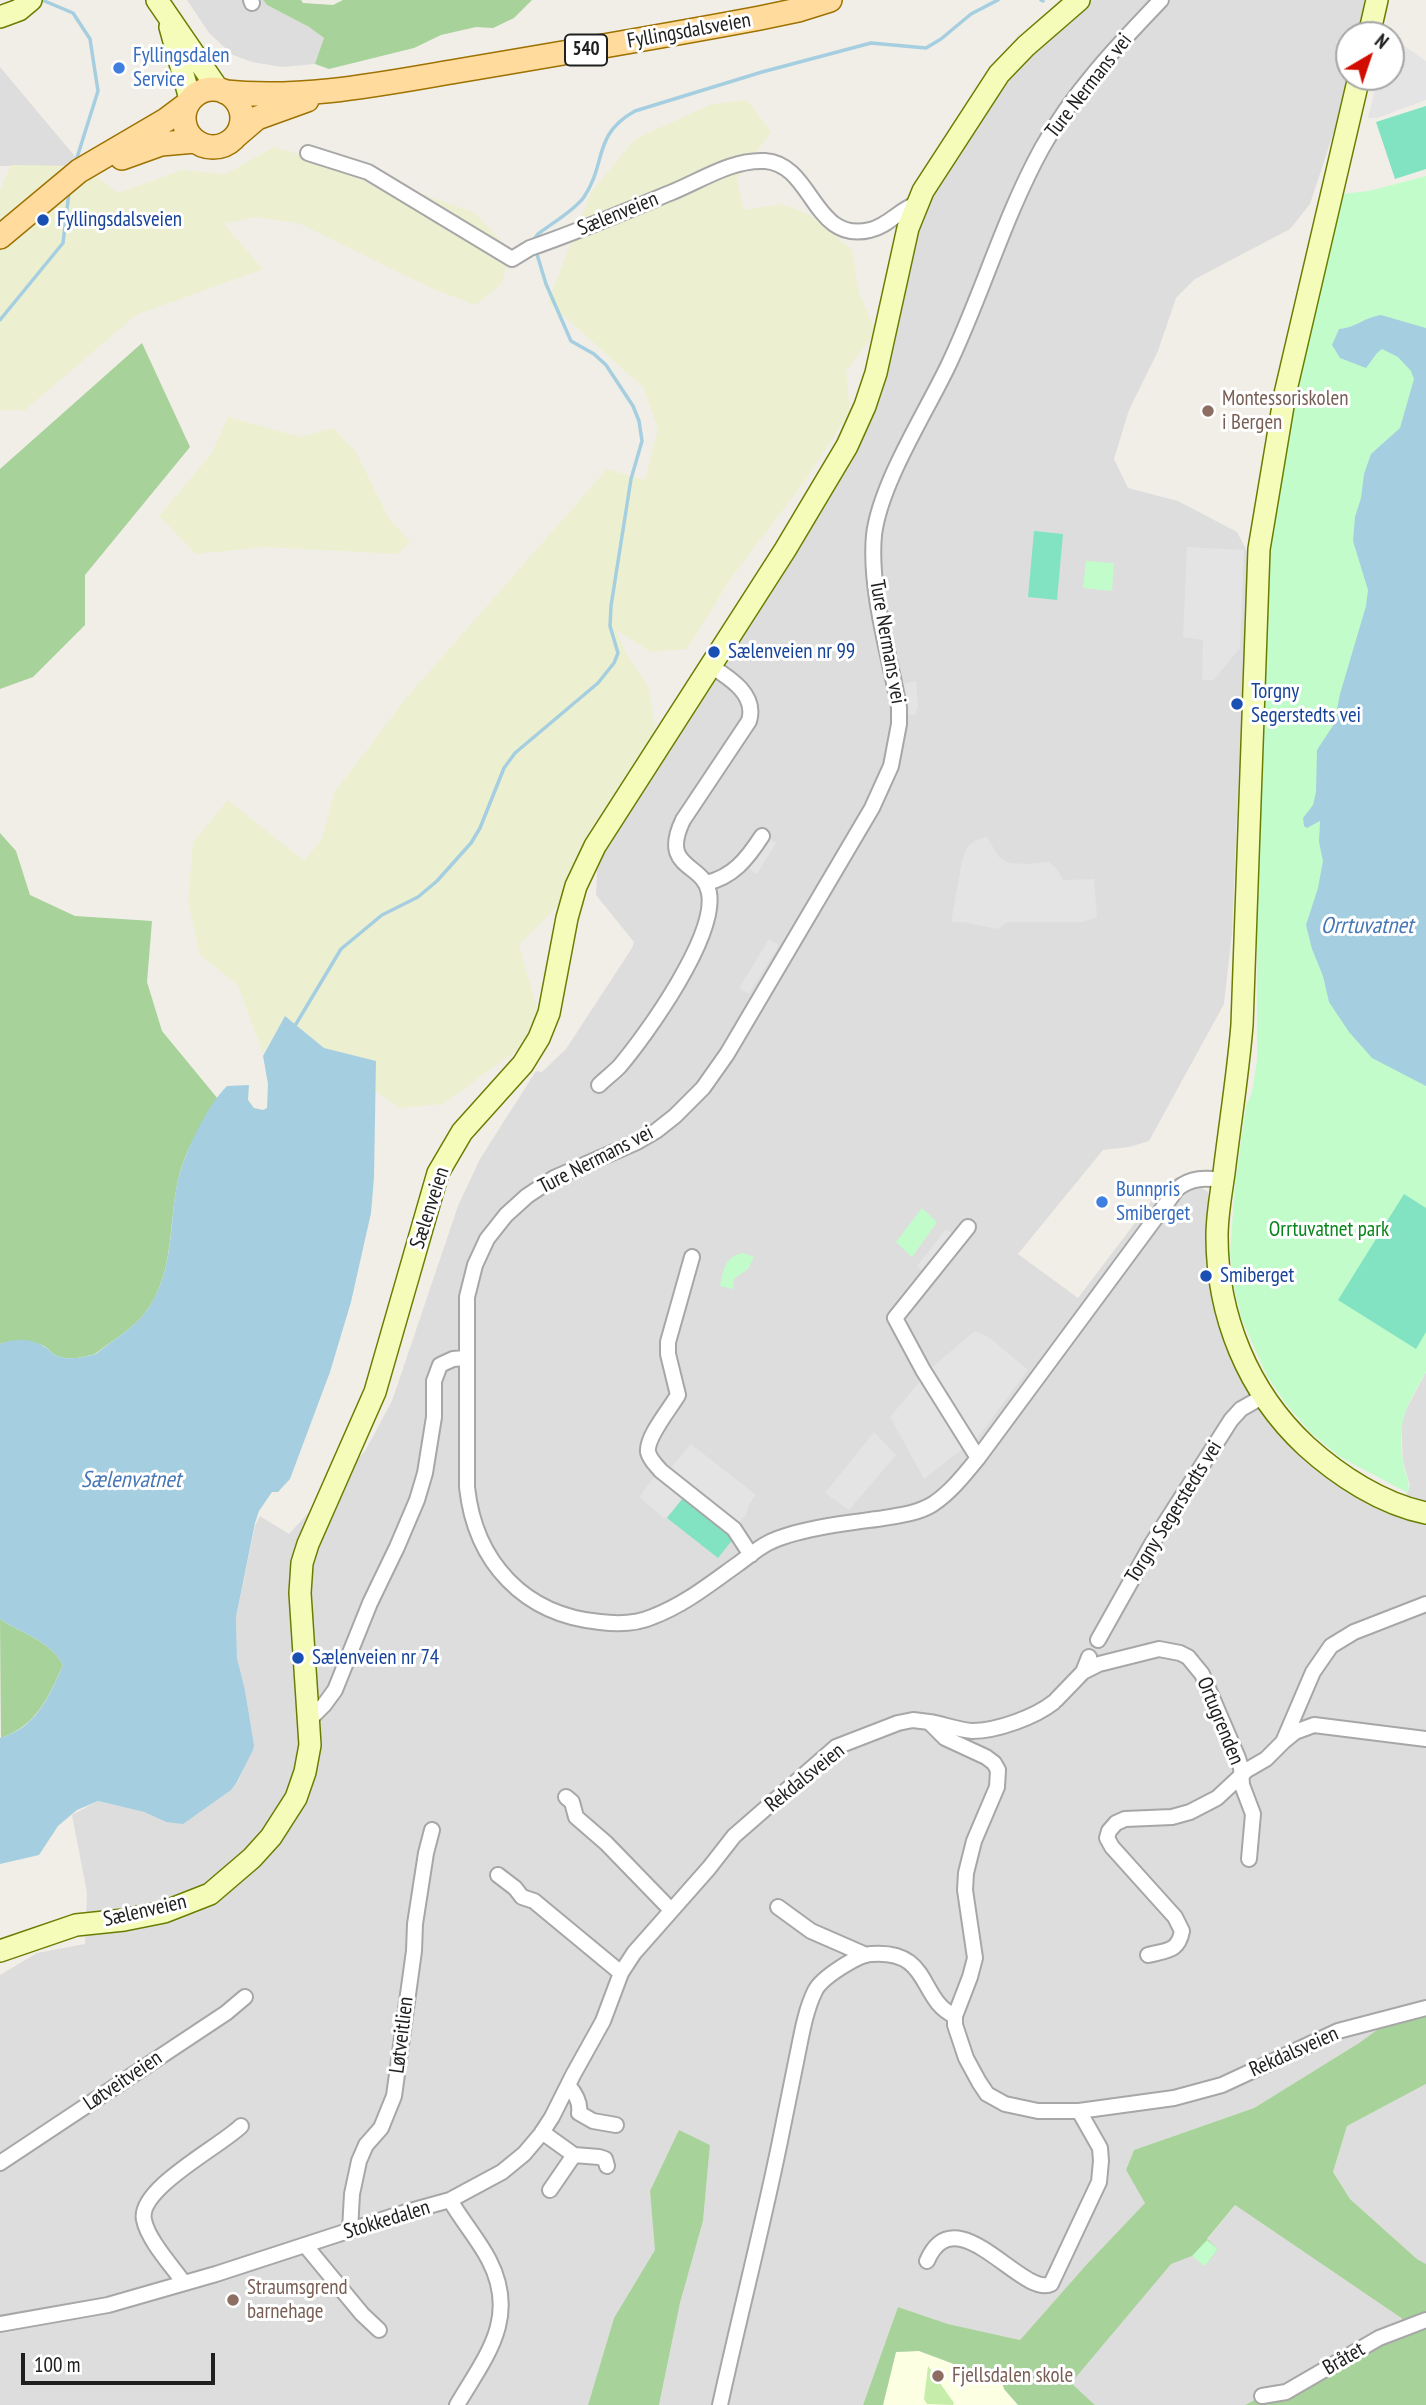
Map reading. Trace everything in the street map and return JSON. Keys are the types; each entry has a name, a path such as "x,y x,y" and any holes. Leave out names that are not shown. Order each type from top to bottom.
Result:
{"main road":[{"name":"Fyllingsdalsveien","path":"222,90 266,95 340,89 625,43 760,18 830,0"},
{"name":"Fyllingsdalsveien","path":"235,136 257,117 340,89"},
{"name":"540","path":"0,237 99,158 158,125 201,91 222,90"},
{"path":"222,90 241,110 242,119 235,136"},
{"path":"188,102 185,126 195,141"},
{"name":"540","path":"48,197 146,148 195,141 211,147 220,146 235,136"}],"street":[{"path":"0,17 19,10 31,0"},
{"name":"Sælenveien","path":"0,1951 76,1925 164,1912 210,1894 252,1858 291,1807 305,1772 310,1745 300,1607 302,1563 320,1513 341,1472 375,1392 438,1174 462,1132 523,1063 540,1038 549,1013 567,918 586,862 623,799 826,484 856,427 876,373 902,251 916,204 932,174 999,74 1026,46 1079,0"},
{"name":"Ture Nermans vei","path":"1161,0 1099,66 1043,146 1011,214 965,330 897,467 878,513 874,548 876,594 894,681 899,724 891,766 872,808 727,1054 691,1102 676,1116 646,1136 554,1178 527,1196 506,1215 487,1239 475,1265 467,1297 469,1507 492,1561 524,1596 558,1614 617,1624 648,1619 670,1610 769,1542 812,1530 914,1513 933,1504 960,1480 978,1458 1177,1189 1185,1182 1199,1178 1223,1180"},
{"path":"1372,21 1377,0"},
{"path":"162,8 222,90"},
{"path":"162,8 188,102"},
{"path":"1356,91 1285,394 1259,549 1242,1025 1217,1234 1223,1302 1239,1350 1264,1396 1297,1437 1342,1475 1389,1500 1426,1513"},
{"name":"Sælenveien","path":"308,153 368,172 512,259 718,171 750,161 771,161 785,166 823,214 845,230 870,230 881,226 916,204"},
{"path":"599,1085 618,1068 679,981 707,920 710,905 706,883 684,863 675,845 676,836 683,820 752,712 746,696 737,685 711,666"},
{"path":"706,883 740,867 762,836"},
{"path":"968,1227 895,1318 923,1370 978,1458"},
{"path":"692,1257 668,1342 678,1395 652,1435 648,1451 652,1461 662,1471 734,1528 751,1555"},
{"path":"309,1720 324,1706 335,1690 370,1602 406,1527 425,1474 434,1417 433,1381 440,1365 453,1359 466,1358"},
{"name":"Torgny Segerstedts vei","path":"1098,1640 1153,1542 1231,1420 1241,1409 1264,1396"},
{"name":"Ortugrenden","path":"1283,1742 1313,1672 1331,1646 1354,1632 1426,1604"},
{"name":"Ortugrenden","path":"929,1722 974,1731 1023,1719 1038,1713 1055,1701 1083,1672 1099,1664 1159,1649 1180,1653 1188,1657 1202,1674 1238,1758 1242,1786 1253,1814 1250,1859"},
{"name":"Ortugrenden","path":"1083,1672 1089,1657"},
{"name":"Rekdalsveien","path":"450,2200 502,2172 524,2154 542,2132 603,2021 621,1973 640,1944 709,1868 734,1836 836,1747 898,1723 913,1720 929,1722"},
{"path":"778,1907 811,1931 866,1955 891,1955 905,1959 918,1968 940,2005 955,2016 975,1958 965,1890 966,1873 974,1841 997,1787 998,1770 994,1763 986,1758 945,1738 929,1722"},
{"name":"Ortugrenden","path":"1148,1955 1173,1949 1180,1942 1182,1931 1164,1904 1107,1839 1109,1831 1116,1823 1125,1819 1160,1818 1191,1812 1216,1798 1241,1774 1266,1759 1294,1732 1314,1725 1426,1739"},
{"path":"566,1797 572,1802 576,1817 606,1843 671,1910"},
{"name":"Løtveitlien","path":"350,2230 352,2194 359,2161 366,2145 381,2128 394,2096 414,1951 415,1924 432,1830"},
{"path":"498,1875 522,1897 534,1900 621,1973"},
{"path":"720,2405 766,2208 802,2031 813,1993 824,1979 866,1955"},
{"name":"Løtveitveien","path":"0,2164 226,2013 245,1997"},
{"name":"Rekdalsveien","path":"955,2016 965,2058 988,2094 1018,2108 1079,2111 1174,2098 1223,2085 1338,2031 1426,2008"},
{"path":"568,2085 575,2093 580,2106 579,2113 593,2122 616,2126"},
{"path":"927,2261 936,2246 957,2239 986,2250 1032,2282 1042,2286 1051,2284 1099,2182 1100,2148 1079,2111"},
{"path":"184,2283 148,2230 144,2220 145,2206 154,2194 198,2156 229,2138 241,2126"},
{"path":"542,2132 574,2155 599,2157 605,2159 607,2166"},
{"path":"550,2190 574,2155"},
{"name":"Stokkedalen","path":"0,2324 108,2305 450,2200 490,2261 501,2295 502,2314 498,2333 457,2405"},
{"path":"305,2245 362,2314 379,2330"},
{"name":"Bråtet","path":"1262,2396 1286,2392 1379,2339 1426,2320"}],"shaded area":[{"path":"187,0 263,0 267,5 324,38 321,52 315,64 282,67 252,62 233,55 209,33"},
{"path":"1068,0 1366,0 1361,21 1335,21 1335,91 1344,91 1310,204 1290,229 1195,279 1176,298 1158,351 1129,410 1114,459 1128,488 1178,501 1237,532 1248,553 1232,933 1224,1004 1149,1141 1103,1150 1018,1254 1078,1298 1166,1182 1188,1180 1208,1192 1208,1243 1214,1299 1230,1358 1258,1405 1304,1460 1373,1507 1398,1516 1410,1486 1403,1461 1401,1419 1426,1372 1426,2007 1396,2016 1359,2043 1254,2108 1134,2150 1126,2170 1146,2202 1020,2340 948,2324 898,2307 863,2405 659,2405 680,2303 703,2221 710,2145 680,2131 650,2191 656,2250 614,2318 588,2405 0,2405 0,1975 37,1953 85,1944 87,1893 72,1815 98,1801 144,1812 166,1822 238,1782 254,1745 237,1658 236,1617 255,1526 260,1516 289,1534 365,1451 392,1401 458,1206 480,1159 536,1071 542,1072 566,1049 632,948 634,942 596,895 598,851 850,452 899,272 939,169"},
{"path":"1405,46 1426,61 1426,100 1377,118 1368,118 1375,91 1405,91"},
{"path":"0,67 83,166 0,166"},
{"path":"747,100 771,132 737,179 744,210 782,204 810,215 852,250 859,293 876,332 846,371 850,412 802,485 731,578 687,649 651,652 616,630 628,657 648,686 658,746 598,851 598,865 519,945 538,1012 524,1045 443,1104 399,1108 376,1091 376,1061 324,1048 285,1016 263,1054 238,985 200,955 188,901 193,842 228,800 304,861 322,839 334,793 407,697 607,469 645,480 658,429 643,387 548,302 591,192 635,139 712,104"},
{"path":"274,147 366,174 475,213 510,251 502,283 476,305 433,289 298,223 254,217 224,224 263,269 136,315 24,411 0,410 0,191 11,165 83,166 118,193 182,170 226,174"},
{"path":"228,417 300,437 333,428 356,452 389,519 410,541 398,554 266,547 196,554 159,516 212,453"},
{"path":"1187,547 1244,550 1240,648 1214,680 1202,680 1203,640 1183,637"},
{"path":"916,681 918,707 915,715 906,715 902,684"},
{"path":"764,836 776,843 757,874 746,867"},
{"path":"987,837 999,857 1010,863 1049,862 1063,880 1094,879 1097,917 1082,922 1008,922 998,929 951,922 967,847 976,840"},
{"path":"769,939 779,945 749,994 739,988"},
{"path":"946,1229 954,1235 925,1273 917,1266"},
{"path":"975,1331 990,1338 1028,1370 979,1436 924,1479 890,1417 932,1367"},
{"path":"874,1432 896,1455 849,1510 825,1493"},
{"path":"691,1444 756,1495 749,1504 746,1515 738,1523 692,1487 665,1519 639,1497 657,1473 670,1469"},
{"path":"1426,2084 1426,2264 1350,2199 1333,2172 1347,2126"},
{"path":"1235,2205 1410,2324 1286,2392 1262,2396 1245,2405 1095,2405 1070,2383 1171,2263 1192,2256 1204,2266 1207,2240"},
{"name":"Fjellsdalen skole","path":"919,2351 1002,2382 1004,2389 1018,2405 883,2405 896,2352"}],"green space":[{"path":"263,0 301,0 303,3 333,5 343,0 532,0 514,18 493,28 476,27 441,35 414,48 329,69 315,64 324,38 267,5"},
{"path":"1426,106 1426,169 1395,179 1376,122"},
{"name":"Orrtuvatnet park","path":"1426,176 1426,1372 1408,1404 1402,1424 1401,1447 1409,1485 1408,1493 1340,1457 1311,1433 1286,1404 1267,1376 1242,1320 1230,1255 1235,1184 1246,1106 1252,1092 1257,1060 1257,892 1267,587 1284,436 1341,194 1369,191"},
{"path":"142,343 190,447 85,575 85,625 33,677 0,689 0,469"},
{"path":"1034,531 1063,534 1057,600 1028,597"},
{"path":"1086,561 1114,563 1112,591 1083,588"},
{"path":"0,833 16,851 30,895 75,916 152,921 147,982 162,1031 218,1099 194,1138 181,1169 166,1266 155,1298 128,1330 95,1354 81,1357 55,1355 44,1346 34,1343 16,1341 0,1344"},
{"path":"1404,1194 1426,1208 1426,1332 1416,1349 1338,1300"},
{"path":"922,1208 937,1222 912,1257 896,1242"},
{"path":"743,1253 754,1257 748,1269 734,1279 733,1289 720,1286 729,1261"},
{"path":"683,1498 734,1538 718,1558 667,1518"},
{"path":"0,1619 43,1643 63,1665 40,1709 24,1726 1,1738"},
{"path":"1426,2007 1426,2084 1347,2126 1333,2172 1350,2199 1426,2264 1426,2405 1245,2405 1262,2396 1286,2392 1410,2324 1235,2205 1207,2239 1218,2249 1205,2266 1192,2256 1171,2264 1071,2383 1095,2405 1018,2405 1004,2389 1002,2382 919,2351 896,2352 883,2405 863,2405 898,2307 948,2324 1020,2340 1145,2203 1126,2170 1134,2150 1254,2108 1359,2043 1396,2016"},
{"path":"679,2130 710,2145 703,2221 680,2303 659,2405 588,2405 614,2318 655,2250 650,2191"},
{"path":"1207,2240 1218,2249 1205,2266 1192,2256"},
{"path":"928,2366 953,2405 927,2404 924,2399"}],"water":[{"name":"Orrtuvatnet","path":"1381,315 1426,328 1426,1086 1372,1058 1349,1032 1329,1002 1306,925 1323,861 1319,842 1320,821 1307,828 1303,818 1313,805 1317,750 1334,724 1368,590 1353,541 1355,517 1371,454 1400,428 1414,379 1411,371 1398,357 1382,349 1366,368 1340,358 1332,345 1339,329"},
{"name":"Sælenvatnet","path":"285,1016 324,1048 376,1061 374,1177 371,1213 351,1302 330,1372 290,1479 278,1492 272,1492 259,1511 255,1523 236,1617 237,1658 245,1690 253,1750 231,1790 183,1824 166,1822 144,1812 98,1801 77,1810 58,1826 39,1855 0,1864 0,1738 23,1727 40,1710 63,1665 43,1643 0,1619 0,1344 16,1340 27,1341 38,1343 55,1355 82,1357 96,1354 140,1319 161,1284 168,1254 176,1190 195,1135 210,1107 227,1086 249,1085 248,1100 254,1108 267,1108 268,1084 263,1056"}],"waterway":[{"path":"42,0 73,13 90,39 98,91 75,164"},
{"path":"535,243 534,239 538,234 569,212 584,197 596,173 606,140 621,120 635,111 762,72 871,43 926,48 971,14 998,0"},
{"path":"0,320 63,243 69,192"},
{"path":"296,1024 341,949 382,915 418,897 437,881 471,843 480,828 504,768 515,753 598,683 614,663 618,653 610,626 611,606 631,479 642,441 639,421 633,406 606,365 594,354 571,341 546,284 536,251"}],"place":[{"name":"Fyllingsdalen Service","path":"119,68"},
{"name":"Fyllingsdalsveien","path":"43,220"},
{"name":"Montessoriskolen i Bergen","path":"1208,411"},
{"name":"Sælenveien nr 99","path":"714,652"},
{"name":"Torgny Segerstedts vei","path":"1237,704"},
{"name":"Bunnpris Smiberget","path":"1102,1202"},
{"name":"Smiberget","path":"1206,1276"},
{"name":"Sælenveien nr 74","path":"298,1658"},
{"name":"Straumsgrend barnehage","path":"233,2300"},
{"name":"Fjellsdalen skole","path":"938,2376"}]}
